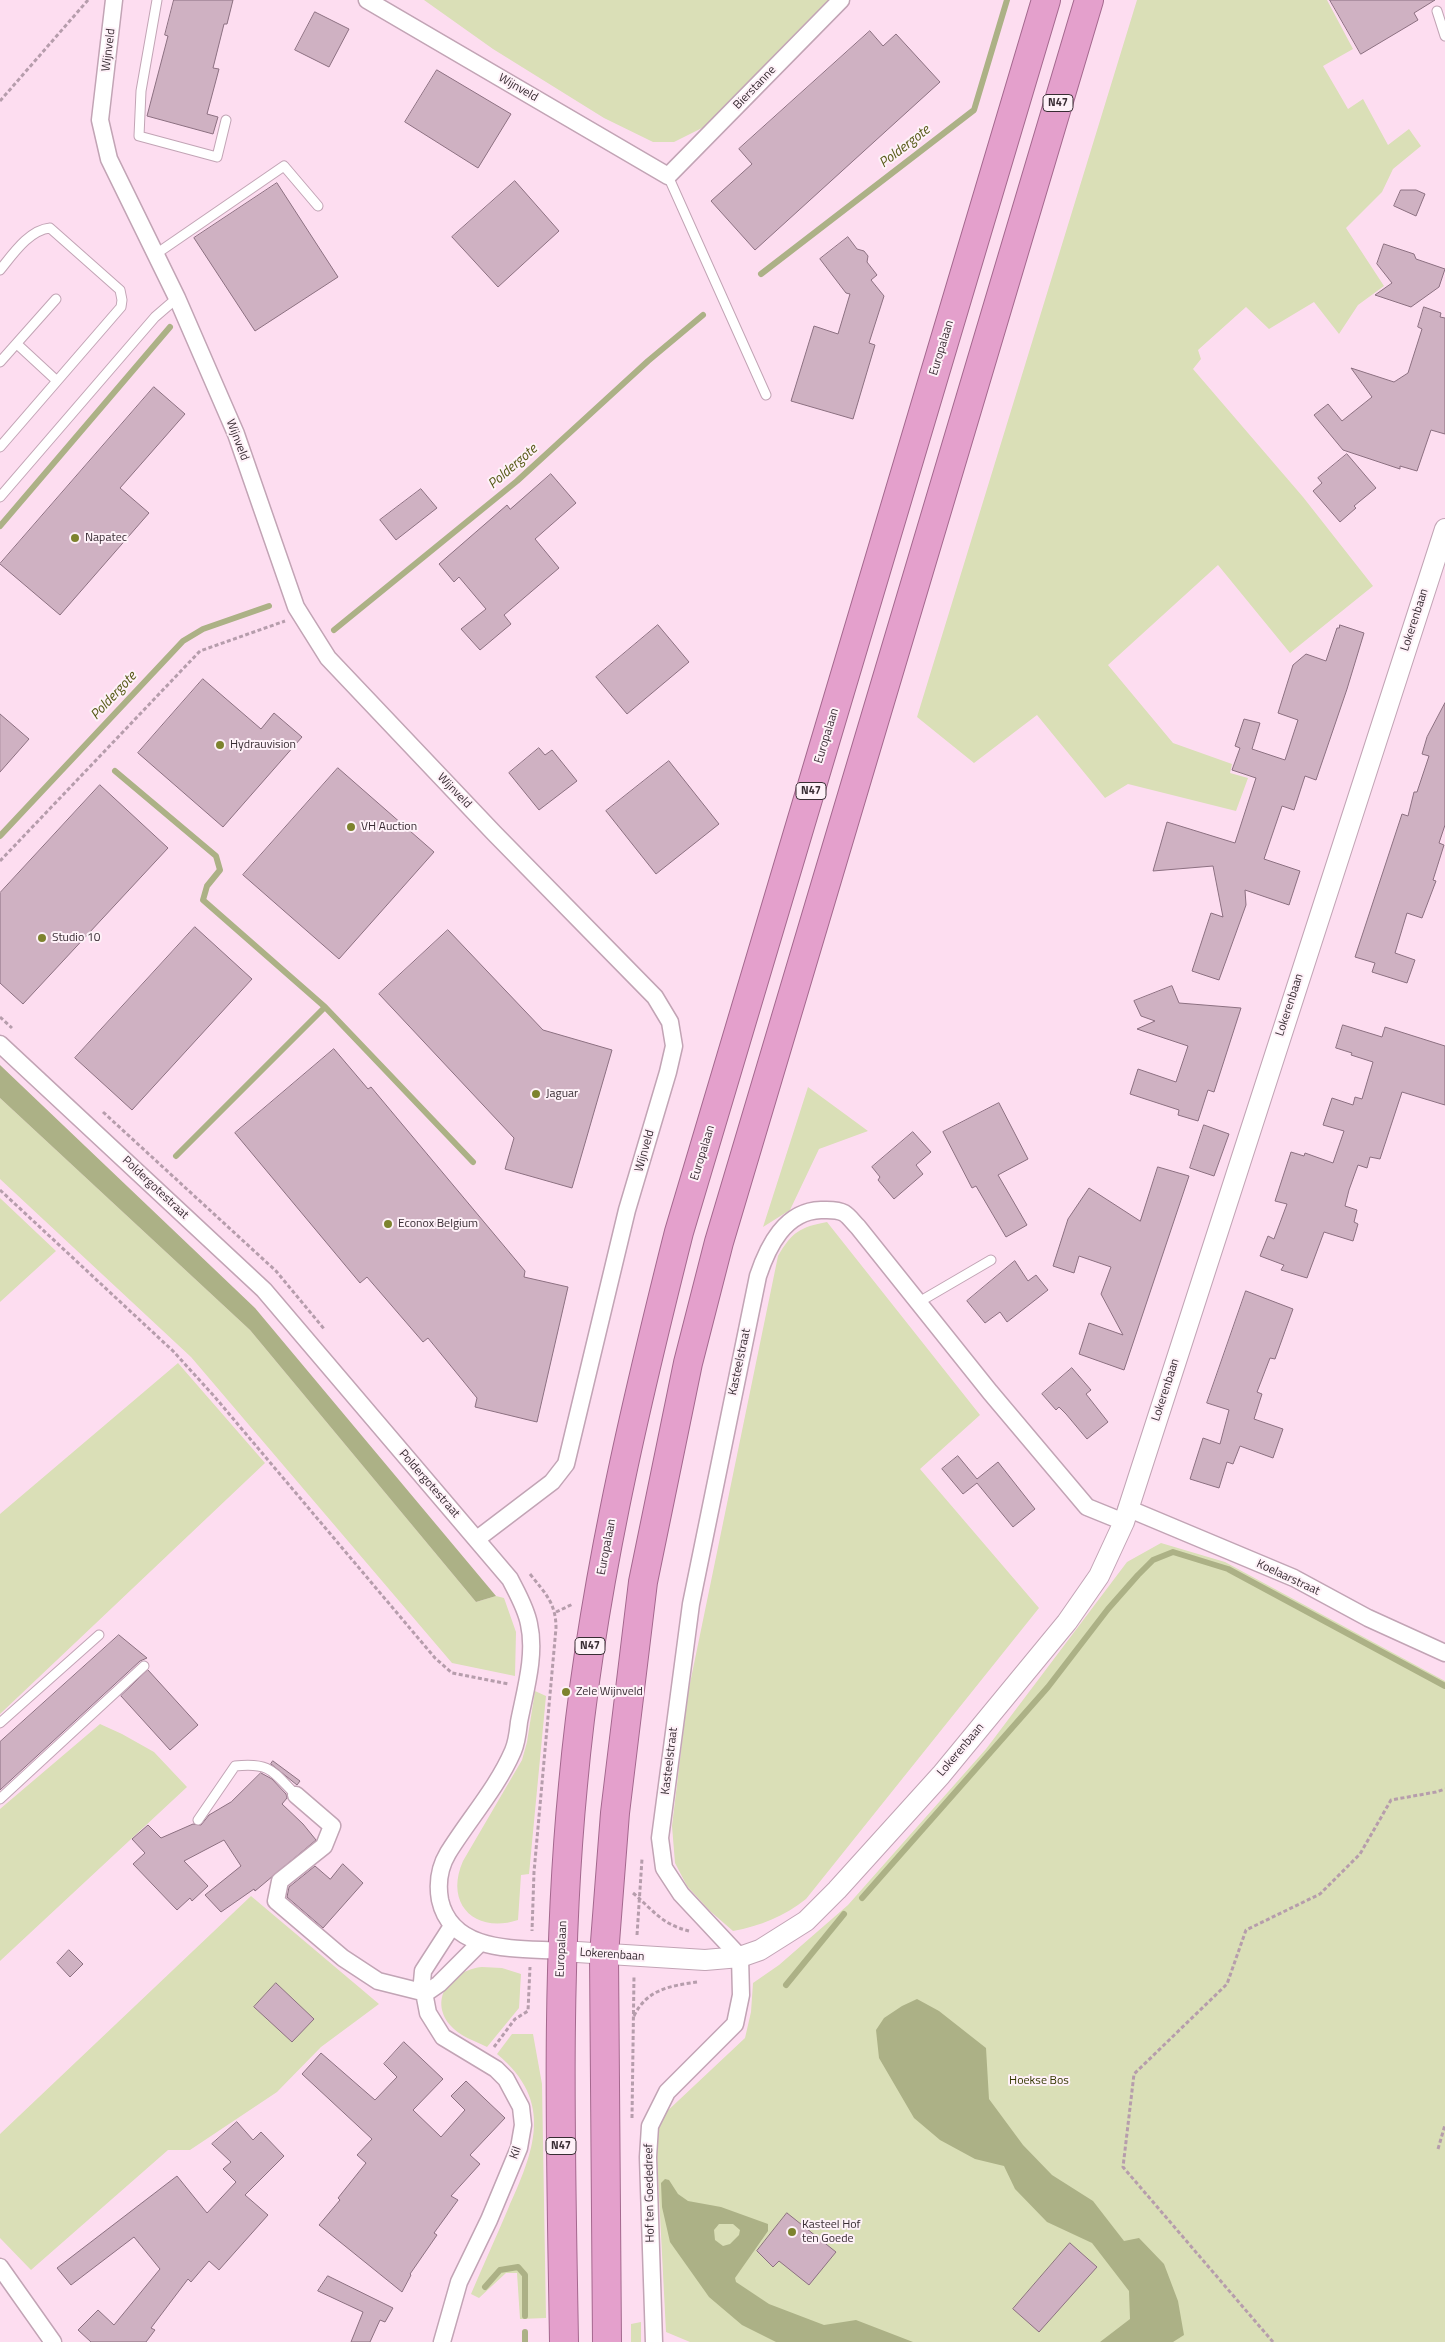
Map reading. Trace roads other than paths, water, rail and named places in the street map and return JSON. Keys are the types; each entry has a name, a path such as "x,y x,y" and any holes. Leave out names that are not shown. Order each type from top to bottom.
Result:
{"highway":[{"name":"Europalaan","path":"564,2342 560,2029 561,1951 572,1786 599,1587 619,1484 651,1342 679,1232 1046,0"},
{"name":"N47","path":"607,2342 604,1954 615,1813 643,1582 688,1363 722,1232 1089,0"}],"street":[{"name":"Wijnveld","path":"114,0 100,120 109,159 177,298 236,434 296,606 328,658 494,833 655,997 670,1022 674,1046 668,1072 627,1210 566,1464 552,1482 477,1539"},
{"name":"Wijnveld","path":"367,0 668,176"},
{"name":"Bierstanne","path":"668,176 841,0"},
{"name":"Lokerenbaan","path":"561,1951 704,1960 740,1957 760,1950 806,1921 837,1890 941,1775 1067,1622 1099,1576 1126,1515 1445,529"},
{"name":"Poldergotestraat","path":"0,1044 264,1290 510,1579 530,1625 526,1687 514,1749 503,1771 448,1854 439,1872 439,1892 442,1909 452,1926"},
{"name":"Kasteelstraat","path":"740,1957 681,1894 664,1868 660,1838 691,1604 758,1276 767,1250 782,1229 795,1218 816,1210 843,1212 858,1227 990,1392 1087,1507 1126,1515"},
{"name":"Koelaarstraat","path":"1126,1515 1294,1578 1368,1618 1445,1653"},
{"path":"296,1795 332,1826 324,1846 280,1881 276,1901 343,1958 378,1981 426,1993 439,1984 480,1943"},
{"path":"452,1926 480,1943 501,1948 561,1951"},
{"name":"Kil","path":"442,2342 459,2282 489,2220 519,2148 523,2125 520,2107 506,2079 484,2061 443,2037 428,2012 426,1993 422,1982 423,1971 452,1926"},
{"name":"Hof ten Goededreef","path":"654,2342 648,2157 650,2126 668,2092 735,2024 741,1995 740,1957"},
{"path":"0,2267 53,2342"}],"lane":[{"path":"157,0 141,91 139,136 217,158 226,120"},
{"path":"1437,11 1445,36"},
{"path":"156,254 284,166 318,206"},
{"path":"668,176 766,395"},
{"path":"0,270 33,233 41,229 50,228 120,290 122,300 121,307 0,447"},
{"path":"0,497 155,317 177,298"},
{"path":"0,362 56,300"},
{"path":"17,344 57,381"},
{"path":"919,1302 991,1260"},
{"path":"0,1724 100,1635"},
{"path":"0,1799 144,1666"},
{"path":"198,1820 235,1766 252,1764 269,1768 296,1795"}],"waterway":[{"name":"Poldergote","path":"761,274 974,110 1007,0"},
{"name":"Poldergote","path":"334,630 517,481 648,361 703,315"},
{"path":"0,526 170,327"},
{"name":"Poldergote","path":"0,836 183,641 203,629 269,606"},
{"path":"115,771 216,856 220,870 207,886 203,900 325,1007 473,1162"},
{"path":"176,1156 325,1007"},
{"path":"862,1898 1048,1687 1108,1609 1138,1575 1153,1560 1173,1552 1228,1569 1445,1686"},
{"path":"786,1985 844,1914"},
{"path":"485,2287 500,2270 518,2267 525,2275 525,2316"},
{"path":"525,2332 525,2342"}],"place":[{"name":"Napatec","path":"75,538"},
{"name":"Hydrauvision","path":"220,745"},
{"name":"VH Auction","path":"351,827"},
{"name":"Studio 10","path":"42,938"},
{"name":"Jaguar","path":"536,1094"},
{"name":"Econox Belgium","path":"388,1224"},
{"name":"Zele Wijnveld","path":"566,1692"},
{"name":"Kasteel Hof ten Goede","path":"792,2232"}],"park label":[{"name":"Hoekse Bos","path":"1039,2081"}]}
